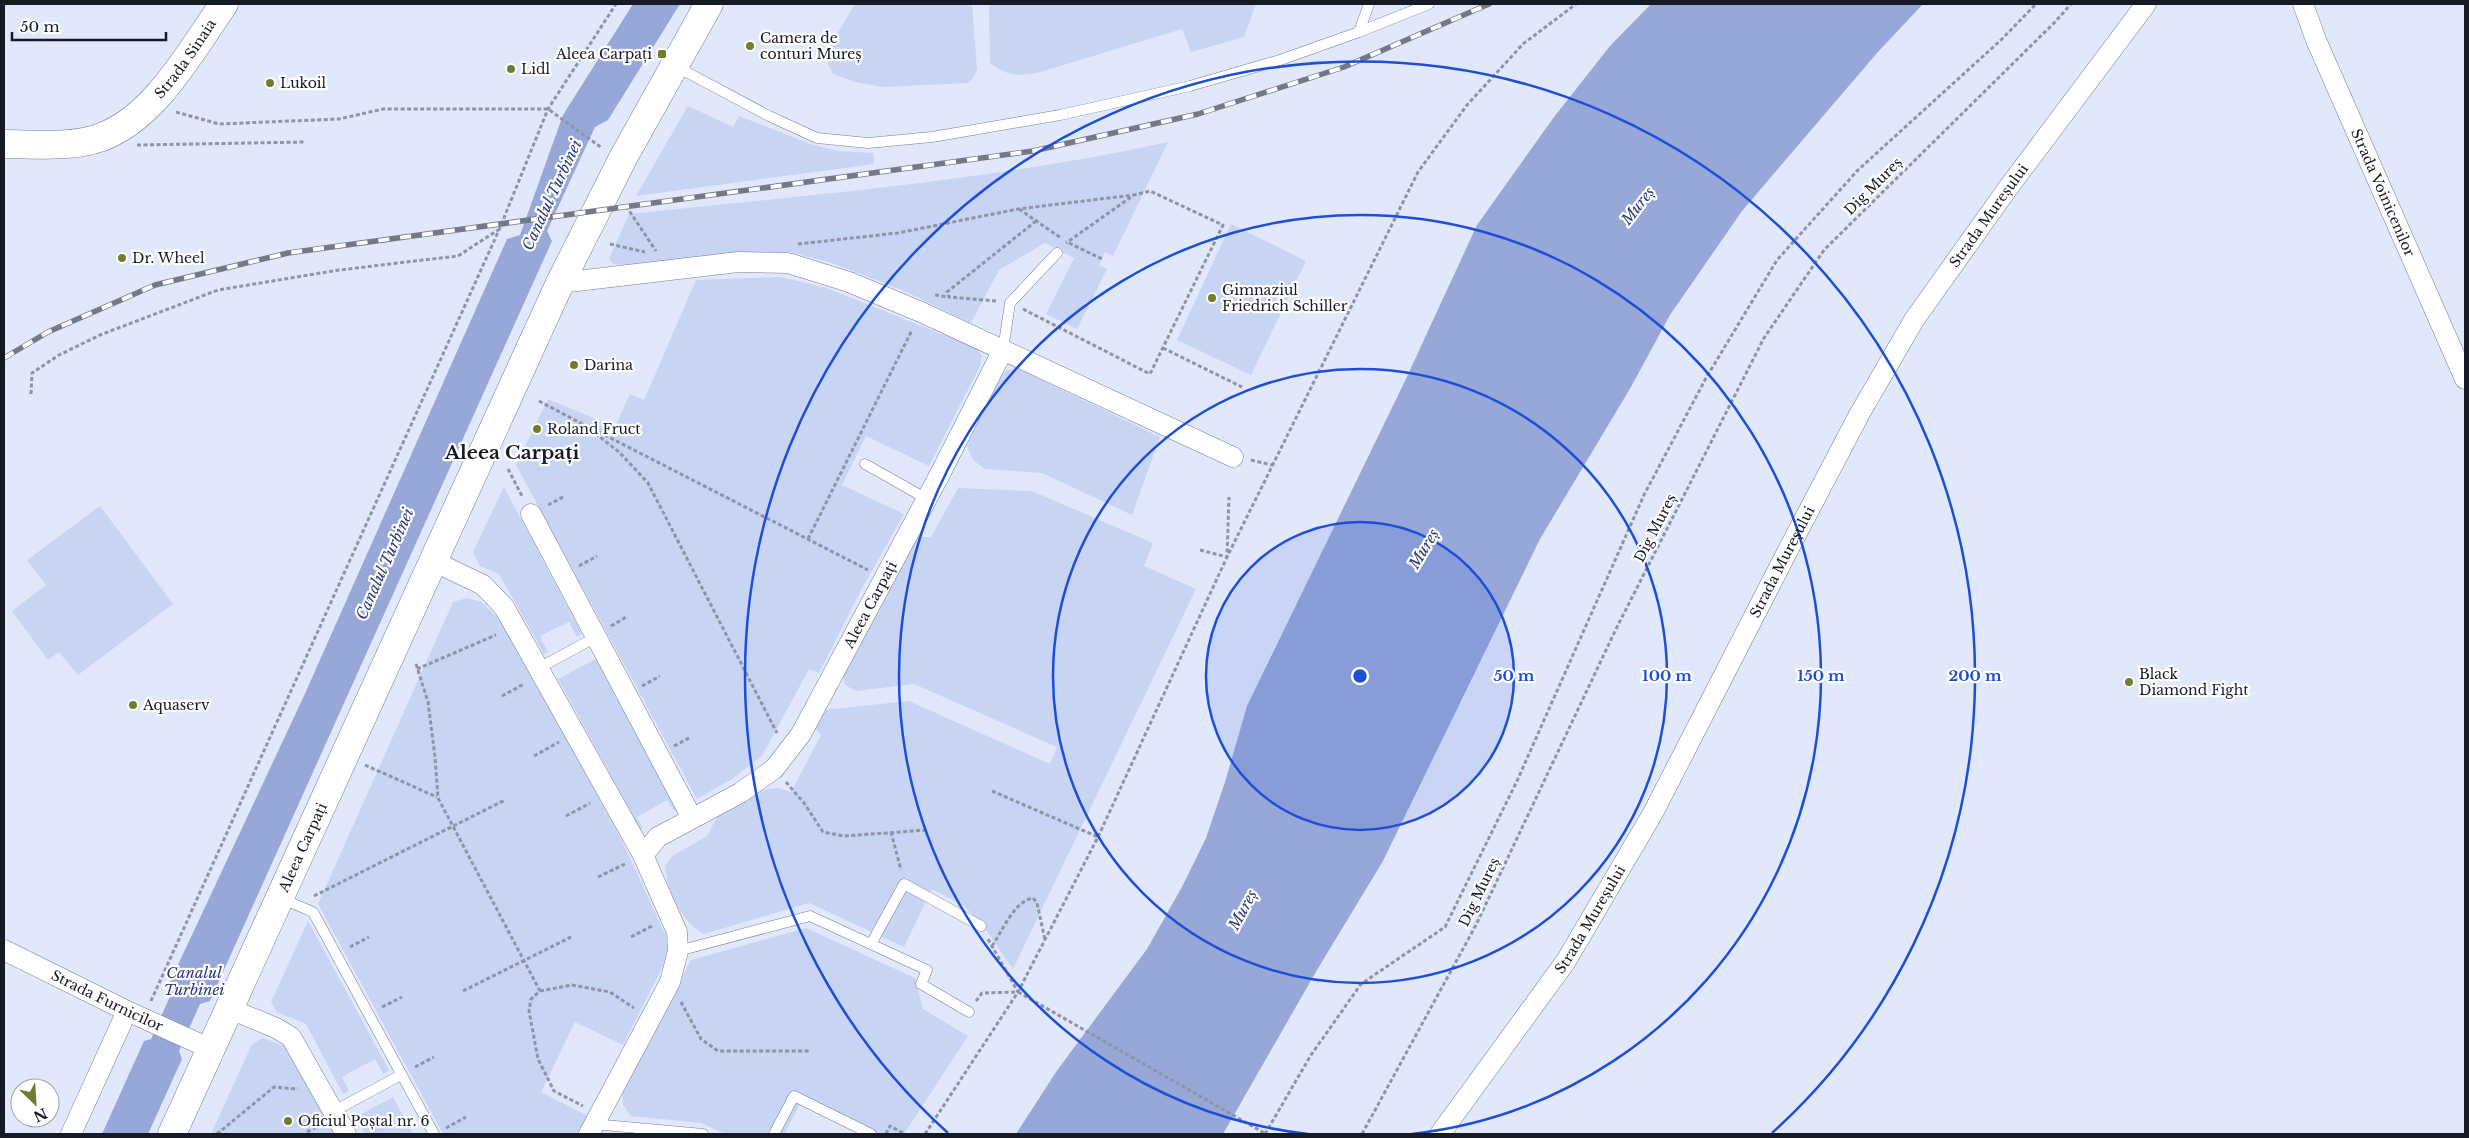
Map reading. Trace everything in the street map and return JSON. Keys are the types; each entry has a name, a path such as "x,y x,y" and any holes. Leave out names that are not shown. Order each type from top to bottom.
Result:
{"street":[{"name":"Strada Sinaia","path":"4,144 72,143 98,139 144,112 170,80 224,4"},
{"name":"Aleea Carpați","path":"172,1134 204,1046 230,1009 288,902 433,562 560,283 623,158 673,65 709,4"},
{"name":"Strada Mureșului","path":"1440,1134 1566,961 1648,821 1851,431 1919,312 2060,117 2146,4"},
{"name":"Strada Voinicenilor","path":"2303,4 2320,48 2465,379"},
{"path":"560,283 738,262 788,263 849,282 921,312 1233,457"},
{"name":"Aleea Carpați","path":"643,855 658,837 740,793 774,769 801,734 927,499 1003,350"},
{"path":"531,514 692,818"},
{"path":"433,562 483,585 504,607 643,855 677,932 678,951 670,982 594,1124"},
{"name":"Strada Furnicilor","path":"4,950 204,1046"},
{"path":"230,1009 276,1028 291,1037 346,1134"},
{"path":"71,1134 139,1016"}],"lane":[{"path":"1359,32 1369,4"},
{"path":"673,65 769,116 817,138 868,143 932,137 1060,115 1180,88 1280,60 1359,32 1429,4"},
{"path":"1003,350 1010,302 1057,253"},
{"path":"865,464 927,499"},
{"path":"540,671 596,637"},
{"path":"871,944 904,884 981,926"},
{"path":"288,902 313,912 401,1075 438,1132"},
{"path":"678,951 810,916 927,970 921,984 969,1012"},
{"path":"334,1111 401,1075"},
{"path":"774,1134 794,1096 871,1134"},
{"path":"594,1124 703,1134"}],"path":[{"path":"139,1016 499,230 548,109 616,4"},
{"path":"925,1134 1018,992 1098,837 1227,557 1418,172 1466,105 1523,44 1576,4"},
{"path":"981,926 1018,992 1266,1134 1311,1055 1361,984 1445,926 1517,781 1644,495 1706,378 1777,260 1858,170 2002,38 2036,4"},
{"name":"Dig Mureș","path":"1362,1134 1476,925 1616,629 1764,338 1824,250 2071,4"},
{"path":"173,111 219,124 339,119 383,109 548,109 602,148"},
{"path":"128,145 304,142"},
{"path":"788,245 898,233 1018,209 1134,195 1150,191 1223,225 1150,374 1010,302 949,297 947,292 1036,221"},
{"path":"1057,253 1067,242 1134,195"},
{"path":"610,244 658,254 626,206"},
{"path":"1018,209 1067,242 1104,260"},
{"path":"31,394 32,373 59,355 100,335 218,290 339,270 458,256 499,230"},
{"path":"808,540 921,312"},
{"path":"1163,348 1242,387"},
{"path":"539,400 586,426 884,578"},
{"path":"586,426 619,452 648,483 787,752"},
{"path":"508,469 531,514"},
{"path":"1227,557 1229,497"},
{"path":"1200,550 1227,557"},
{"path":"515,626 417,667 428,702 438,798 540,990"},
{"path":"502,696 540,671"},
{"path":"534,756 575,733"},
{"path":"362,764 438,798"},
{"path":"774,769 799,796 823,832 844,836 928,830"},
{"path":"992,791 1098,837"},
{"path":"566,816 608,793"},
{"path":"288,902 505,800"},
{"path":"891,832 904,884"},
{"path":"598,877 643,855"},
{"path":"992,946 1018,907 1026,899 1033,898 1037,903 1045,940"},
{"path":"336,955 369,937"},
{"path":"463,991 571,937"},
{"path":"670,982 701,1039 718,1051 811,1051"},
{"path":"594,1124 554,1091 538,1059 529,1011 531,999 540,990 572,985 610,992 635,1009 653,1013"},
{"path":"982,993 1018,992"},
{"path":"369,1014 402,997"},
{"path":"401,1075 434,1057"},
{"path":"217,1134 274,1087 323,1091"},
{"path":"438,1132 466,1117"},
{"path":"885,1134 890,1126 905,1134"}],"shaded area":[{"path":"855,4 972,4 977,69 973,78 968,83 883,87 855,82 833,74 824,56"},
{"path":"989,4 1256,4 1244,37 1191,52 1182,29 1037,73 1017,75 1007,73 990,63"},
{"path":"688,106 733,127 739,116 810,144 838,151 873,153 874,164 636,196"},
{"path":"1168,142 1113,256 1105,252 1099,265 1107,269 1077,329 1046,314 1074,258 1045,243 999,270 971,323 902,290 832,263 789,252 740,253 628,265 613,264 609,259 629,214 899,186 967,177 1101,156"},
{"path":"1231,224 1306,261 1251,375 1177,340"},
{"path":"780,277 824,287 977,348 982,356 980,366 929,466 866,436 842,485 904,514 861,590 819,673 809,669 762,756 732,779 697,799 516,465 548,399 615,427 630,394 644,400 696,280"},
{"path":"1019,369 1160,437 1132,515 1042,473 985,469 973,460 967,446 999,378 1007,370"},
{"path":"504,487 582,634 577,637 569,622 540,636 548,652 544,654 499,574 480,566 473,552"},
{"path":"958,488 1032,491 1153,543 1144,566 1196,589 1013,969 984,927 964,906 932,889 904,947 809,903 704,934 688,922 682,914 672,895 665,866 672,856 707,836 717,817 767,789 779,788 791,792 821,735 814,727 823,710 909,701 1050,764 1057,747 914,684 856,691 845,685 843,674 917,537 931,537"},
{"path":"100,506 173,604 78,675 59,652 48,660 12,611 46,585 27,560"},
{"path":"467,598 481,602 503,622 622,841 666,936 669,954 623,1045 575,1022 541,1092 588,1116 579,1134 443,1134 318,904 453,602"},
{"path":"596,659 676,809 674,811 667,800 637,817 643,828 641,830 558,679"},
{"path":"308,921 389,1070 383,1074 375,1059 342,1077 349,1091 343,1094 306,1024 277,1012 271,1002"},
{"path":"806,928 915,978 923,1009 968,1036 904,1134 879,1134 804,1095 785,1134 725,1134 701,1123 631,1116 623,1105 622,1093 691,960"},
{"path":"263,1038 284,1046 293,1056 335,1134 211,1134 252,1044"},
{"path":"393,1097 413,1134 365,1134 356,1117"}],"water":[{"name":"Canalul Turbinei","path":"633,4 680,4 608,120 595,127 547,231 552,241 210,1001 200,1004 179,1051 182,1059 148,1134 102,1134 144,1041 151,1039 172,992 169,984 303,698 507,239 520,235 563,115"},
{"name":"Mureș","path":"1651,4 1923,4 1877,53 1742,211 1670,315 1631,387 1540,539 1383,861 1317,970 1223,1134 1016,1134 1056,1072 1147,949 1183,885 1206,838 1225,782 1247,706 1404,383 1477,225 1554,117 1610,46"}],"railway":[{"path":"4,358 48,332 155,285 288,253 1033,151 1198,114 1344,67 1489,4"}],"place":[{"name":"Camera de conturi Mureș","path":"750,46"},
{"name":"Aleea Carpați","path":"662,54"},
{"name":"Lidl","path":"511,69"},
{"name":"Lukoil","path":"270,83"},
{"name":"Dr. Wheel","path":"122,258"},
{"name":"Gimnaziul Friedrich Schiller","path":"1212,298"},
{"name":"Darina","path":"574,365"},
{"name":"Roland Fruct","path":"537,429"},
{"name":"Black Diamond Fight","path":"2129,682"},
{"name":"Aquaserv","path":"133,705"},
{"name":"Oficiul Poștal nr. 6","path":"288,1121"}],"district":[{"name":"Aleea Carpați","path":"512,452"}]}
